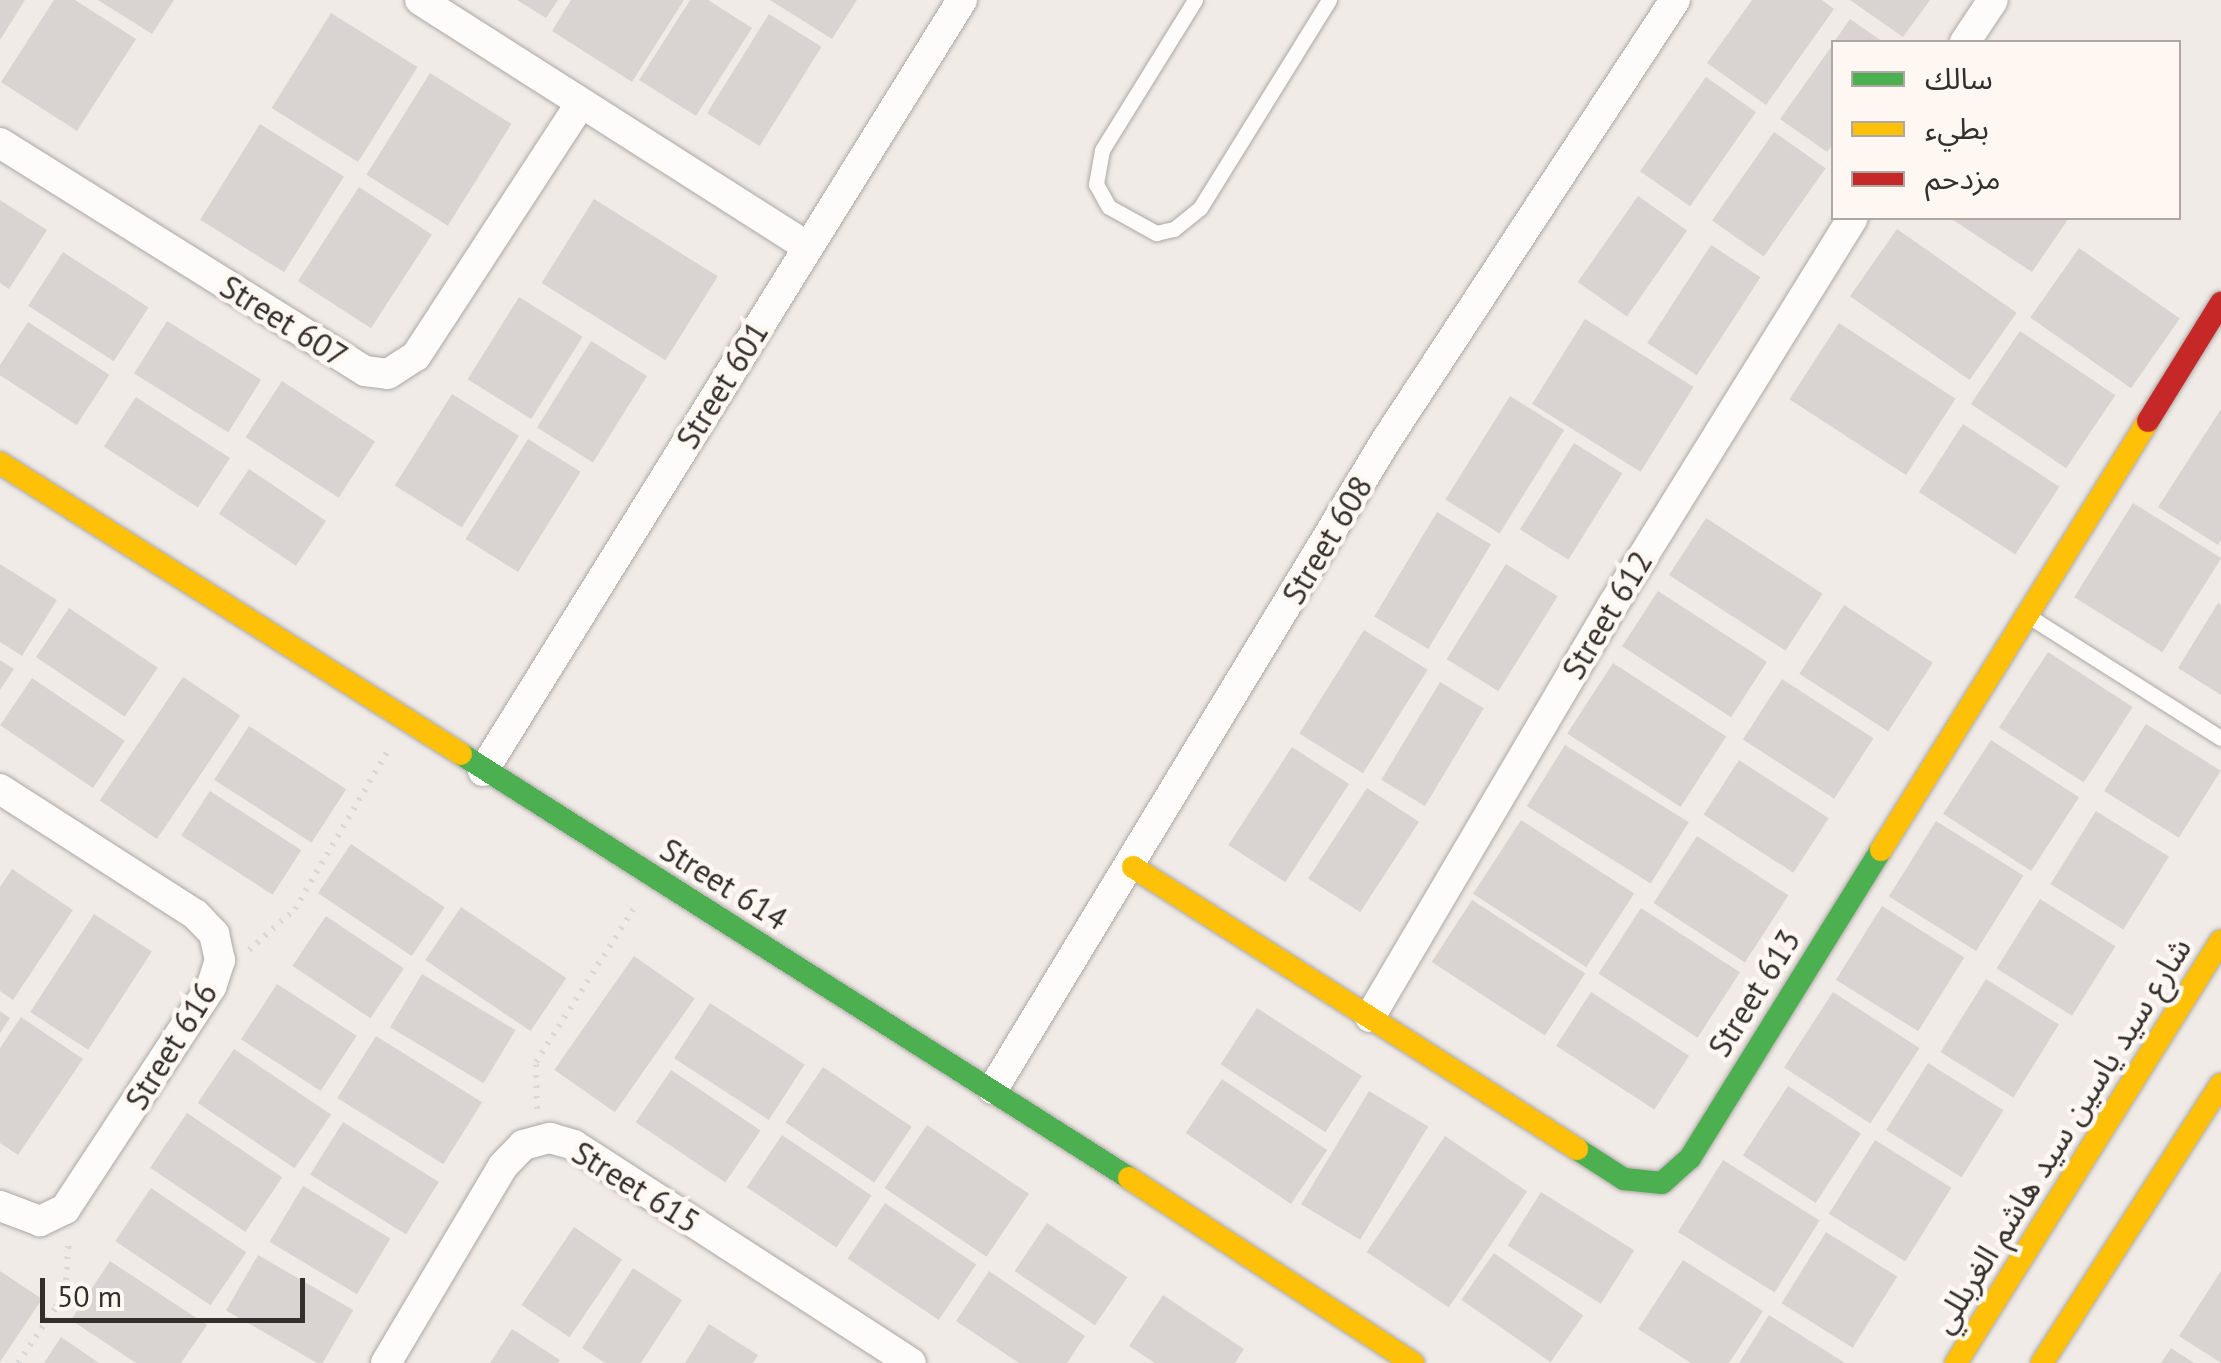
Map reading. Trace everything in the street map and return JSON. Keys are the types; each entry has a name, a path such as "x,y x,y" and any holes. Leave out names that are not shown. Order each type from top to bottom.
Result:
{"street":[{"path":"420,0 808,247"},
{"name":"Street 601","path":"484,771 962,0"},
{"name":"Street 608","path":"994,1089 1133,867 1386,440 1675,0"},
{"path":"1966,40 1992,0"},
{"name":"Street 607","path":"0,142 365,371 388,374 416,356 581,103"},
{"name":"Street 612","path":"1370,1017 1614,603 1852,220"},
{"name":"Street 613","path":"1133,867 1624,1179 1649,1185 1672,1177 2221,302"},
{"name":"Street 614","path":"0,463 653,878 994,1089 1413,1363"},
{"name":"Street 616","path":"0,789 195,914 214,934 220,960 211,986 64,1209"},
{"name":"شارع سيد ياسين سيد هاشم الغربللي","path":"1956,1363 2221,941"},
{"path":"2042,1363 2221,1084"},
{"name":"Street 615","path":"386,1363 504,1166 537,1140 574,1146 911,1363"},
{"path":"0,1206 40,1221 64,1209"}],"lane":[{"path":"1195,0 1102,150 1096,184 1109,208 1156,233 1174,229 1200,208 1330,0"},
{"path":"2026,615 2221,738"}],"path":[{"path":"220,960 255,947 284,924 406,721"},
{"path":"537,1140 536,1062 653,878"},
{"path":"18,1363 66,1280 64,1209"}],"building":[{"path":"0,0 25,0 0,40"},
{"path":"54,0 75,0 136,39 77,131 1,82"},
{"path":"98,0 174,0 152,34"},
{"path":"517,0 558,0 546,18"},
{"path":"571,0 684,0 632,82 552,31"},
{"path":"690,0 708,0 752,28 696,116 639,80"},
{"path":"770,0 857,0 832,39"},
{"path":"1752,0 1822,0 1834,9 1766,105 1707,63"},
{"path":"1850,0 1930,0 1903,37"},
{"path":"331,13 418,67 358,162 272,108"},
{"path":"769,14 822,47 760,146 707,113"},
{"path":"1850,19 1880,40 1835,40"},
{"path":"1831,47 1831,147 1827,152 1780,119"},
{"path":"430,73 511,124 448,226 366,175"},
{"path":"1706,77 1756,112 1690,206 1640,171"},
{"path":"260,124 344,176 284,272 200,220"},
{"path":"1774,132 1826,168 1764,257 1712,220"},
{"path":"359,187 432,234 371,328 298,281"},
{"path":"1638,196 1687,230 1627,316 1578,282"},
{"path":"594,199 718,276 665,360 542,283"},
{"path":"0,200 47,230 9,289 0,283"},
{"path":"1953,220 2068,220 2032,272"},
{"path":"1897,229 2017,313 1970,380 1850,296"},
{"path":"1711,245 1760,277 1697,375 1647,343"},
{"path":"2079,248 2180,319 2131,388 2030,318"},
{"path":"63,252 149,308 114,361 28,306"},
{"path":"519,297 583,337 531,419 468,379"},
{"path":"1585,319 1694,387 1641,472 1532,404"},
{"path":"167,321 261,380 228,432 134,374"},
{"path":"28,322 109,375 77,425 0,375 0,365"},
{"path":"1839,323 1956,399 1906,475 1789,399"},
{"path":"2020,331 2115,395 2066,468 1971,404"},
{"path":"591,341 647,376 593,462 537,428"},
{"path":"282,381 375,441 339,498 246,437"},
{"path":"452,394 519,436 462,527 395,486"},
{"path":"1510,396 1564,430 1500,533 1445,499"},
{"path":"136,397 230,458 198,507 104,446"},
{"path":"2221,409 2221,540 2218,545 2158,507"},
{"path":"1963,424 2059,487 2015,555 1919,492"},
{"path":"528,439 581,472 518,572 465,539"},
{"path":"1574,443 1622,473 1568,560 1520,530"},
{"path":"249,469 326,521 296,566 219,514"},
{"path":"2133,503 2221,558 2162,652 2074,597"},
{"path":"1437,512 1491,544 1428,649 1374,617"},
{"path":"1706,518 1823,594 1786,651 1669,575"},
{"path":"0,564 57,600 22,656 0,642"},
{"path":"1506,564 1558,596 1498,691 1447,659"},
{"path":"1658,591 1767,662 1731,717 1622,646"},
{"path":"2218,603 2221,605 2221,695 2178,668"},
{"path":"1844,605 1933,663 1888,732 1799,674"},
{"path":"69,608 158,668 125,717 36,657"},
{"path":"1364,630 1428,670 1363,773 1299,733"},
{"path":"2048,652 2133,707 2084,782 1999,727"},
{"path":"0,660 14,669 0,690"},
{"path":"1613,663 1726,737 1680,807 1567,733"},
{"path":"183,677 240,716 157,839 100,801"},
{"path":"32,678 125,741 93,788 0,725"},
{"path":"1782,679 1873,738 1834,799 1743,739"},
{"path":"1440,682 1484,708 1425,806 1381,780"},
{"path":"2146,724 2221,771 2179,838 2104,791"},
{"path":"249,726 346,789 311,843 214,780"},
{"path":"1991,740 2079,797 2031,871 1943,814"},
{"path":"1565,745 1689,822 1651,883 1527,806"},
{"path":"1292,747 1349,784 1285,882 1228,845"},
{"path":"1739,760 1829,818 1793,873 1704,815"},
{"path":"1367,788 1419,822 1360,912 1308,879"},
{"path":"210,791 301,850 273,895 181,835"},
{"path":"2096,811 2169,857 2123,930 2050,884"},
{"path":"1521,820 1634,894 1586,967 1473,894"},
{"path":"1936,821 2023,876 1976,951 1889,896"},
{"path":"1697,836 1788,895 1745,962 1653,903"},
{"path":"351,844 445,907 412,956 318,893"},
{"path":"12,869 73,910 13,1000 0,991 0,887"},
{"path":"2040,899 2115,946 2072,1016 1997,969"},
{"path":"1472,900 1585,974 1545,1036 1432,962"},
{"path":"1882,906 1964,957 1918,1031 1836,980"},
{"path":"461,907 566,978 530,1031 425,960"},
{"path":"1641,908 1740,972 1697,1038 1599,973"},
{"path":"94,914 152,952 88,1050 30,1012"},
{"path":"326,916 404,969 370,1018 292,966"},
{"path":"634,956 695,998 615,1112 554,1070"},
{"path":"422,974 515,1030 483,1083 390,1027"},
{"path":"1986,979 2059,1025 2013,1098 1940,1052"},
{"path":"277,984 357,1036 321,1091 241,1039"},
{"path":"1591,992 1689,1056 1654,1109 1556,1046"},
{"path":"1833,992 1919,1048 1870,1124 1784,1067"},
{"path":"710,1003 805,1065 769,1120 674,1058"},
{"path":"1257,1008 1362,1076 1325,1132 1221,1064"},
{"path":"0,1011 10,1018 0,1033"},
{"path":"21,1017 83,1059 18,1155 0,1143 0,1048"},
{"path":"376,1036 482,1102 443,1164 337,1098"},
{"path":"234,1049 331,1114 295,1168 198,1103"},
{"path":"1928,1063 2003,1110 1962,1177 1886,1130"},
{"path":"823,1067 912,1127 874,1182 786,1123"},
{"path":"671,1070 761,1130 725,1183 636,1122"},
{"path":"1222,1079 1327,1150 1291,1204 1186,1133"},
{"path":"1788,1086 1861,1133 1816,1203 1743,1156"},
{"path":"1369,1091 1428,1127 1360,1240 1301,1204"},
{"path":"187,1113 282,1177 245,1232 150,1168"},
{"path":"343,1122 439,1182 406,1234 310,1175"},
{"path":"927,1125 1029,1194 986,1257 885,1188"},
{"path":"782,1135 872,1195 836,1248 747,1187"},
{"path":"1445,1136 1527,1191 1449,1307 1367,1252"},
{"path":"1875,1140 1951,1188 1905,1261 1829,1214"},
{"path":"1723,1160 1820,1220 1775,1292 1678,1232"},
{"path":"303,1186 390,1239 357,1294 270,1242"},
{"path":"151,1188 246,1252 211,1305 115,1241"},
{"path":"1541,1192 1634,1250 1601,1304 1508,1245"},
{"path":"885,1203 976,1265 939,1320 848,1259"},
{"path":"1047,1223 1127,1277 1095,1325 1015,1271"},
{"path":"574,1227 622,1259 570,1337 521,1305"},
{"path":"1826,1232 1897,1277 1853,1348 1781,1303"},
{"path":"1494,1253 1583,1316 1551,1362 1461,1300"},
{"path":"258,1255 353,1310 323,1363 226,1310"},
{"path":"1683,1260 1763,1311 1729,1363 1691,1363 1638,1329"},
{"path":"110,1261 207,1325 181,1363 136,1363 71,1320"},
{"path":"633,1268 682,1300 641,1363 605,1363 582,1348"},
{"path":"0,1271 42,1299 0,1362"},
{"path":"989,1271 1085,1336 1067,1363 1019,1363 956,1321"},
{"path":"2221,1271 2221,1363 2179,1336"},
{"path":"1163,1295 1244,1349 1235,1363 1155,1363 1129,1346"},
{"path":"1769,1315 1845,1363 1739,1363"},
{"path":"709,1324 758,1355 753,1363 685,1363"},
{"path":"512,1329 560,1360 558,1363 490,1363"},
{"path":"61,1337 99,1363 44,1363"},
{"path":"2171,1348 2194,1363 2161,1363"}],"traffic: fast":[{"path":"461,754 1129,1178"},
{"path":"1577,1149 1624,1179 1662,1183 1690,1158 1881,850"}],"traffic: slow":[{"path":"1881,850 2148,421"},
{"path":"0,463 461,754"},
{"path":"1133,867 1577,1149"},
{"path":"1956,1363 2221,941"},
{"path":"2042,1363 2221,1084"},
{"path":"1129,1178 1413,1363"}],"traffic: jam":[{"path":"2148,421 2221,303"}]}
